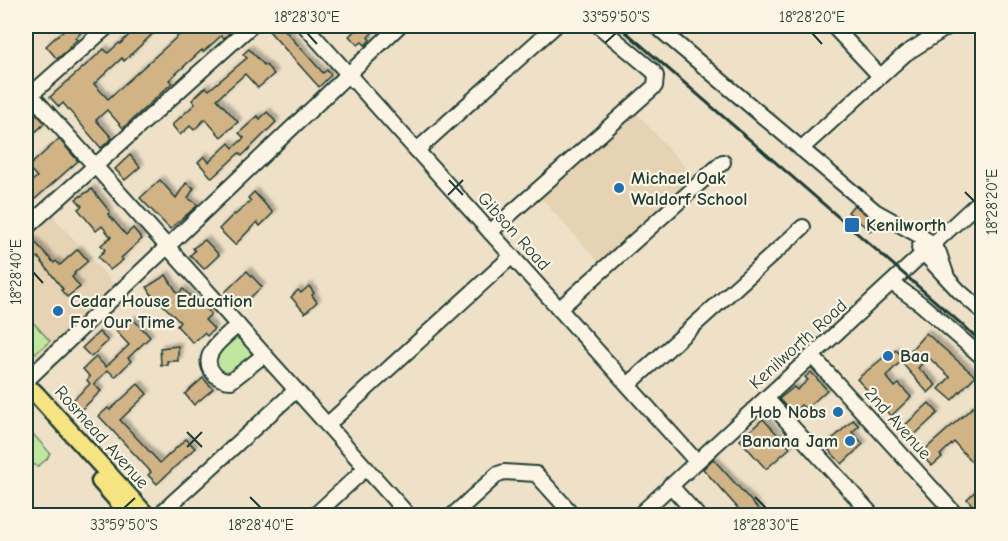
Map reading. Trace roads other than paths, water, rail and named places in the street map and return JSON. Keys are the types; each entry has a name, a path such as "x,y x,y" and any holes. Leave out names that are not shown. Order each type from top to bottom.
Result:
{"main road":[{"name":"Rosmead Avenue","path":"26,389 37,395 147,516"},
{"name":"Rosmead Avenue","path":"26,398 131,516"}],"street":[{"path":"108,26 27,94 94,165 410,516"},
{"path":"26,228 251,26"},
{"name":"Gibson Road","path":"305,26 696,460"},
{"path":"26,381 399,26"},
{"path":"417,150 555,26"},
{"path":"490,232 655,86 656,76 653,71 599,26"},
{"path":"656,26 876,211 928,249 939,253 947,277 982,311"},
{"path":"668,36 679,26"},
{"path":"833,26 880,76"},
{"path":"801,149 904,54 949,26"},
{"path":"559,309 723,162"},
{"name":"Kenilworth Road","path":"638,516 696,460 982,199"},
{"path":"628,385 803,227"},
{"path":"327,425 512,256"},
{"path":"892,283 921,304 982,357"},
{"path":"238,326 209,354 210,369 222,380 231,381 264,355"},
{"name":"2nd Avenue","path":"812,356 957,516"},
{"path":"158,516 296,390"},
{"path":"766,398 873,516"},
{"path":"314,516 366,468"},
{"path":"452,516 498,474 504,472 536,474 574,516"},
{"path":"670,485 698,516"}],"railway":[{"path":"619,26 982,342"}],"place":[{"name":"Michael Oak Waldorf School","path":"619,188"},
{"name":"Kenilworth","path":"852,225"},
{"name":"Cedar House Education For Our Time","path":"58,311"},
{"name":"Baa","path":"888,356"},
{"name":"Hob Nobs","path":"838,412"},
{"name":"Banana Jam","path":"850,441"}]}
